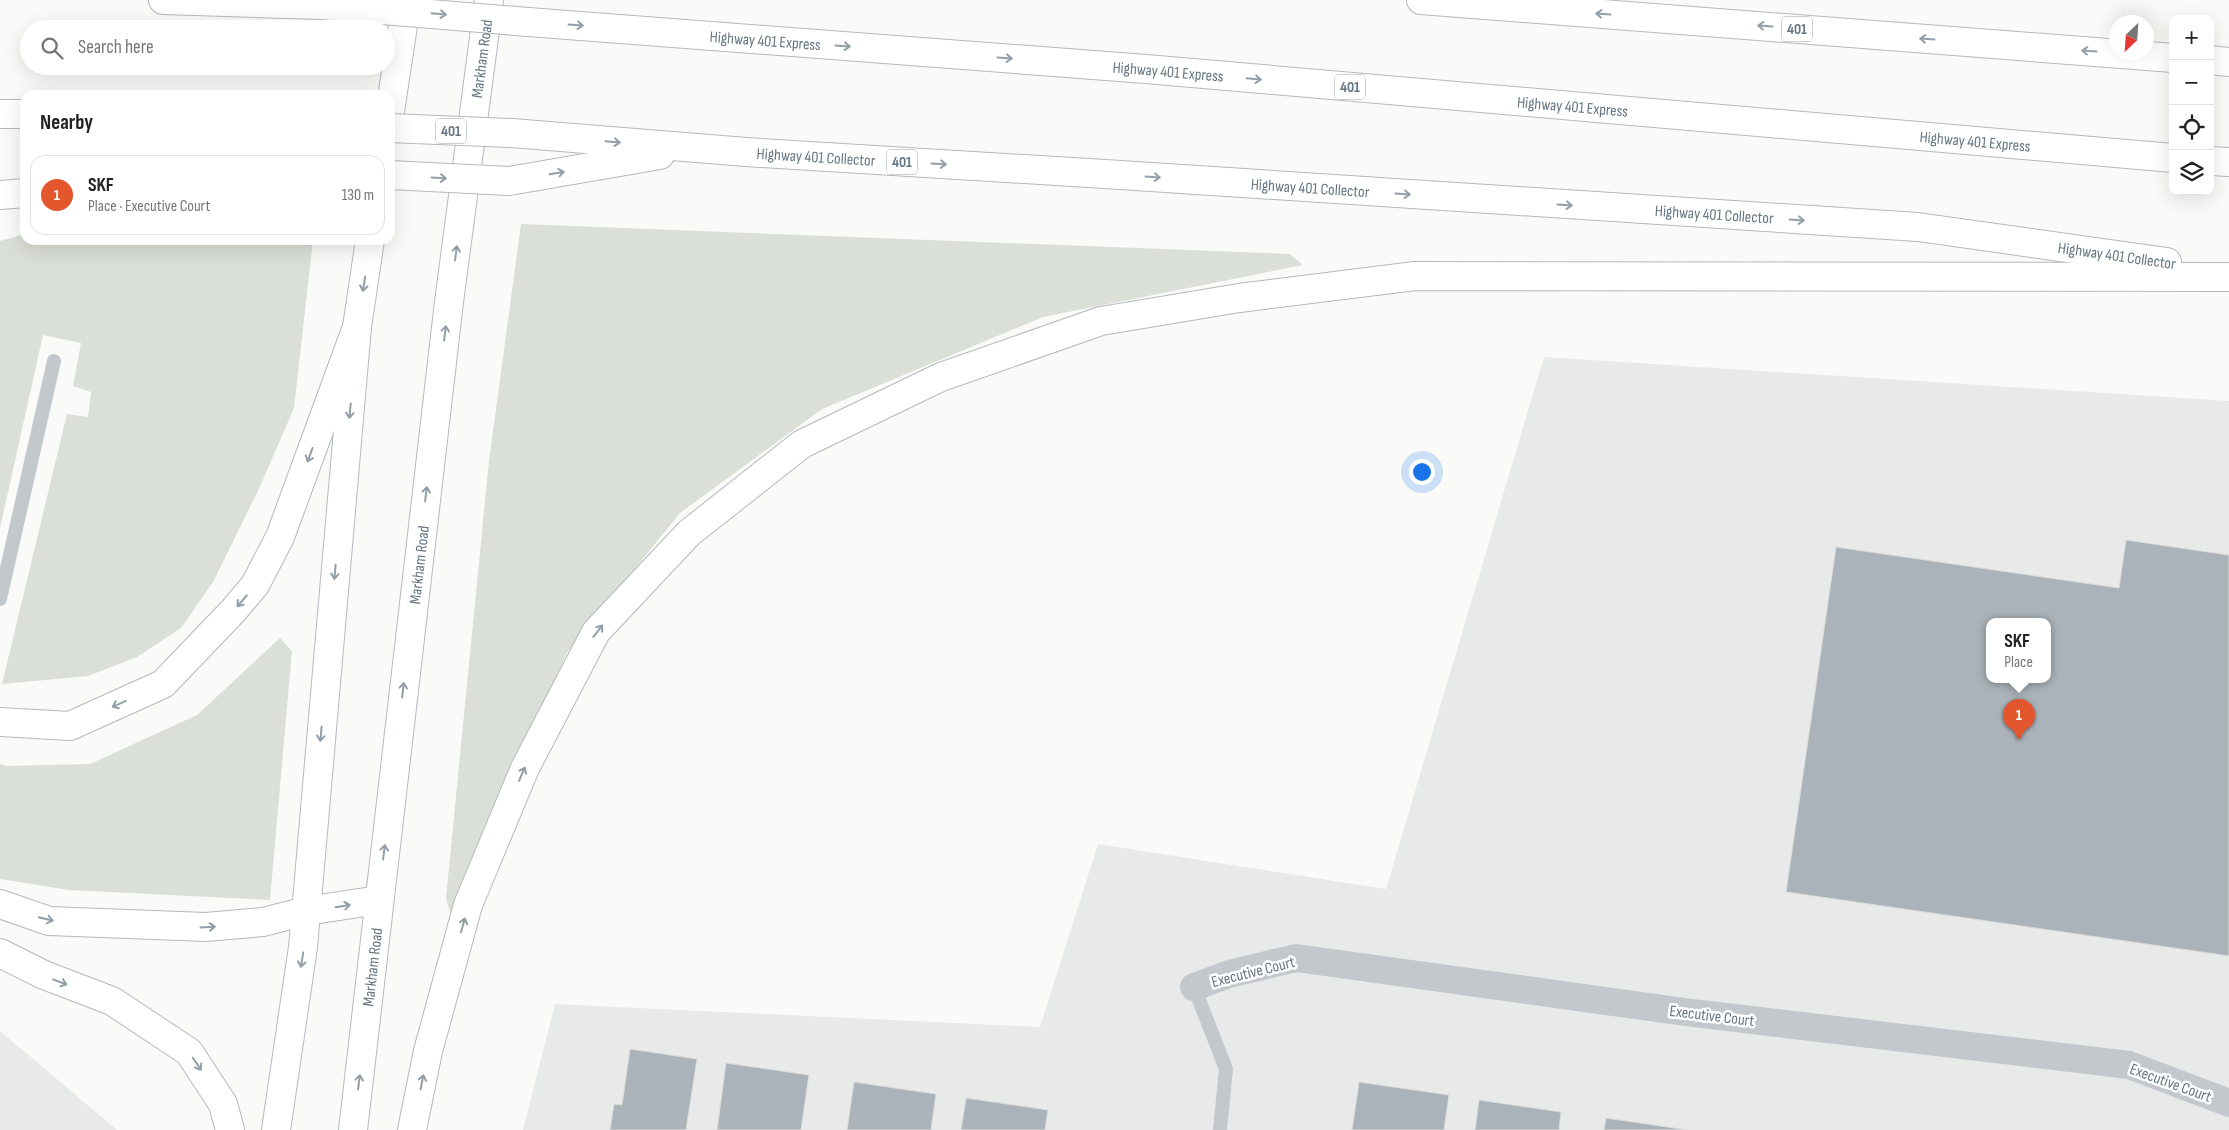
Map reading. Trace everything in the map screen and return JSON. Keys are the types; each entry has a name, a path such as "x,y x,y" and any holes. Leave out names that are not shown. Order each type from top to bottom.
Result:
{"main road":[{"name":"Highway 401 Express","path":"163,0 321,5 1166,71 2169,158"},
{"path":"393,90 407,0"},
{"name":"Markham Road","path":"353,1130 448,311 489,0"},
{"name":"401","path":"1421,0 2169,58"},
{"path":"2214,60 2229,62"},
{"path":"0,114 20,114"},
{"name":"Highway 401 Collector","path":"395,128 512,134 698,149 1918,227 2229,271"},
{"path":"395,175 509,182 698,149"},
{"path":"2214,161 2229,162"},
{"path":"0,195 20,193"},
{"path":"276,1130 304,947 357,327 369,245"},
{"path":"412,1130 428,1051 468,906 525,768 596,632 690,533 802,444 941,377 1101,321 1239,298 1415,276 2229,277"},
{"path":"0,722 70,726 163,684 233,611 255,585 280,537 357,327"},
{"path":"0,904 49,921 206,927 263,922 306,911 379,900"},
{"path":"0,954 44,975 112,1001 189,1052 223,1104 230,1130"}],"street":[{"name":"Executive Court","path":"1194,987 1229,974 1296,958 1685,1012 2129,1065 2229,1103"}],"lane":[{"path":"0,599 54,361"},
{"path":"1194,987 1226,1069 1220,1130"}],"shaded area":[{"path":"521,224 1290,254 1303,265 1043,317 822,409 680,513 567,653 475,851 452,919 446,898 489,461"},
{"path":"20,235 20,245 312,245 294,408 258,491 213,582 181,628 137,657 88,676 2,684 67,414 88,417 91,392 73,386 81,343 43,335 0,528 0,241"},
{"path":"1544,357 2229,401 2229,1130 523,1130 555,1004 1040,1027 1098,844 1386,889"},
{"path":"280,638 292,651 270,900 69,890 0,879 0,764 7,766 90,764 197,715"},
{"path":"0,1031 117,1130 0,1130"}],"building":[{"path":"2126,540 2229,555 2229,956 1786,892 1836,547 2119,588"},
{"path":"630,1049 697,1059 686,1130 610,1130 614,1104 622,1105"},
{"path":"726,1063 809,1075 801,1130 717,1130"},
{"path":"854,1082 936,1094 931,1130 847,1130"},
{"path":"1359,1082 1449,1095 1444,1130 1352,1130"},
{"path":"966,1098 1048,1110 1045,1130 961,1130"},
{"path":"1479,1100 1561,1112 1559,1130 1475,1130"},
{"path":"1606,1118 1688,1130 1604,1130"}],"place":[{"name":"SKF","path":"2019,740"}]}
